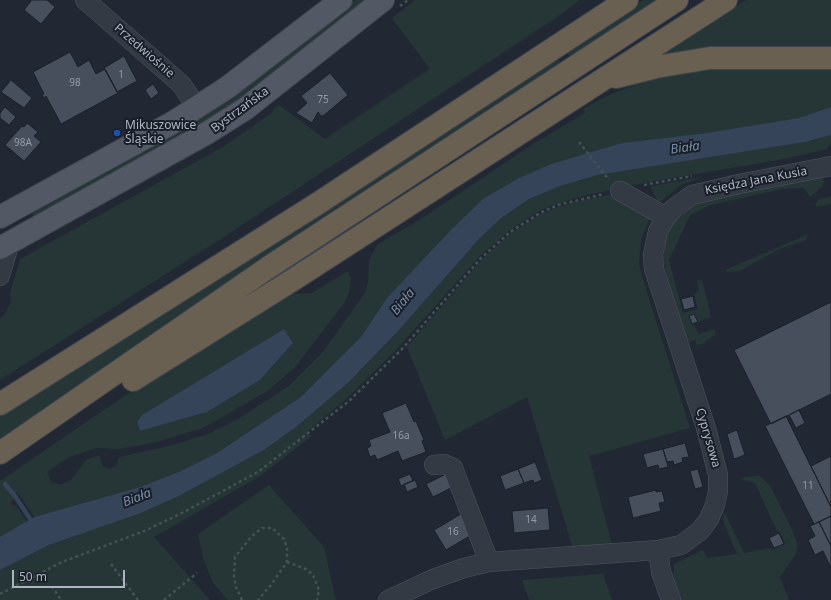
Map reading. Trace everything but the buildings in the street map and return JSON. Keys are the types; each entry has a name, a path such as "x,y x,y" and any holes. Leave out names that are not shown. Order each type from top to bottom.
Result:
{"highway":[{"path":"524,68 605,0"},
{"path":"0,404 304,212 627,0"},
{"path":"0,453 269,267 677,0"},
{"path":"39,427 87,408 295,279 726,0"},
{"path":"598,82 656,67 710,58 831,58"}],"main road":[{"path":"0,217 197,108 247,72 341,0"},
{"name":"Bystrzańska","path":"5,245 207,133 245,109 383,0"}],"street":[{"name":"Przedwiośnie","path":"85,0 181,84 197,108"},
{"name":"Księdza Jana Kusia","path":"683,201 703,191 831,166"},
{"path":"615,186 666,217"},
{"name":"Cyprysowa","path":"388,600 440,577 489,562 658,550 681,545 700,531 709,519 718,491 718,475 713,453 654,269 653,255 658,231 666,217 683,201"},
{"path":"0,276 5,245"},
{"path":"434,465 444,464 453,468 489,562"},
{"path":"658,550 661,572 671,600"}],"path":[{"path":"579,142 615,186"},
{"path":"0,594 62,562 142,532 180,514 258,472 350,401 403,348 481,258 510,232 540,213 558,205 615,186 647,184"},
{"path":"242,600 236,587 234,567 235,557 251,537 262,528 272,528 284,539 287,548 287,562 271,585 258,600"},
{"path":"287,562 306,569 313,575 319,590 317,600"},
{"path":"111,564 138,600"},
{"path":"164,600 197,573"},
{"path":"52,586 61,600"}],"shaded area":[{"path":"355,0 368,0 243,98 213,119 34,218 31,211 236,93"},
{"path":"415,0 580,0 560,15 230,233 0,380 0,319 6,312 11,302 10,293 20,259 223,147 273,112 279,105 325,139 430,69 392,18"},
{"path":"643,0 659,0 570,58 566,51"},
{"path":"746,0 831,0 831,47 666,57 664,53"},
{"path":"557,58 562,64 0,442 0,416 145,324 211,285"},
{"path":"831,64 831,107 800,118 706,133 622,143 554,163 387,298 361,337 338,361 301,397 257,427 217,453 181,471 140,487 34,517 17,491 11,504 17,507 27,522 0,537 0,481 133,390 294,294 312,293 348,271 351,279 349,293 345,302 295,367 269,390 203,428 157,442 119,449 97,448 69,457 47,472 51,482 61,485 71,480 86,460 99,455 103,467 110,469 117,465 119,457 169,446 208,434 238,419 289,386 322,353 365,293 368,283 369,259 378,244 421,219 533,144 585,113 583,109 593,103 654,77 697,68","holes":["284,329 293,343 260,380 207,412 140,431 137,422 142,415"]},
{"path":"831,135 831,142 827,149 784,159 648,182 583,196 539,211 510,230 480,256 396,350 344,401 306,433 312,436 260,476 154,537 210,600 0,600 0,570 49,545 141,513 179,496 264,450 296,427 349,382 399,330 479,239 500,219 529,199 560,186 598,175 805,142"},
{"path":"214,140 216,142 135,187 134,185"},
{"path":"823,176 824,183 822,187 810,197 804,188 782,189 711,205 690,215 669,260 683,313 698,309 694,294 699,291 697,281 702,279 711,317 693,324 699,334 715,329 716,334 702,344 697,345 695,340 688,342 689,346 687,345 677,315 663,260 665,240 674,222 692,206 711,198"},
{"path":"703,177 681,185 660,202 657,200 651,189 652,186"},
{"path":"619,193 651,214 641,240 639,263 690,428 589,456 612,545 573,549 527,397 445,440 407,347 482,259 511,233 541,214 558,207 583,200"},
{"path":"831,196 831,204 817,207 815,205 818,200"},
{"path":"807,235 806,240 779,249 740,271 728,272 725,270"},
{"path":"760,476 770,486 792,530 797,544 796,554 780,577 789,600 678,600 669,574 674,572 674,564 703,550 707,558 737,554 722,518 725,513 744,553 770,548 772,550 785,544 780,532 778,533 755,483 741,479 745,477"},
{"path":"269,485 324,547 336,600 228,600 213,583 203,558 198,534"},
{"path":"603,574 612,600 529,600 522,580"}],"water":[{"name":"Biała","path":"831,107 831,135 805,142 598,175 560,186 529,199 500,219 479,239 399,330 349,382 296,427 264,450 179,496 141,513 49,545 0,570 0,537 34,517 140,487 181,471 217,453 301,397 361,337 387,298 451,230 483,199 519,178 554,163 622,143 706,133 799,118"},
{"path":"284,329 293,343 260,380 207,412 140,431 137,422 142,415"}],"waterway":[{"path":"5,484 15,496 34,525"}],"place":[{"name":"Mikuszowice Śląskie","path":"117,133"}]}
